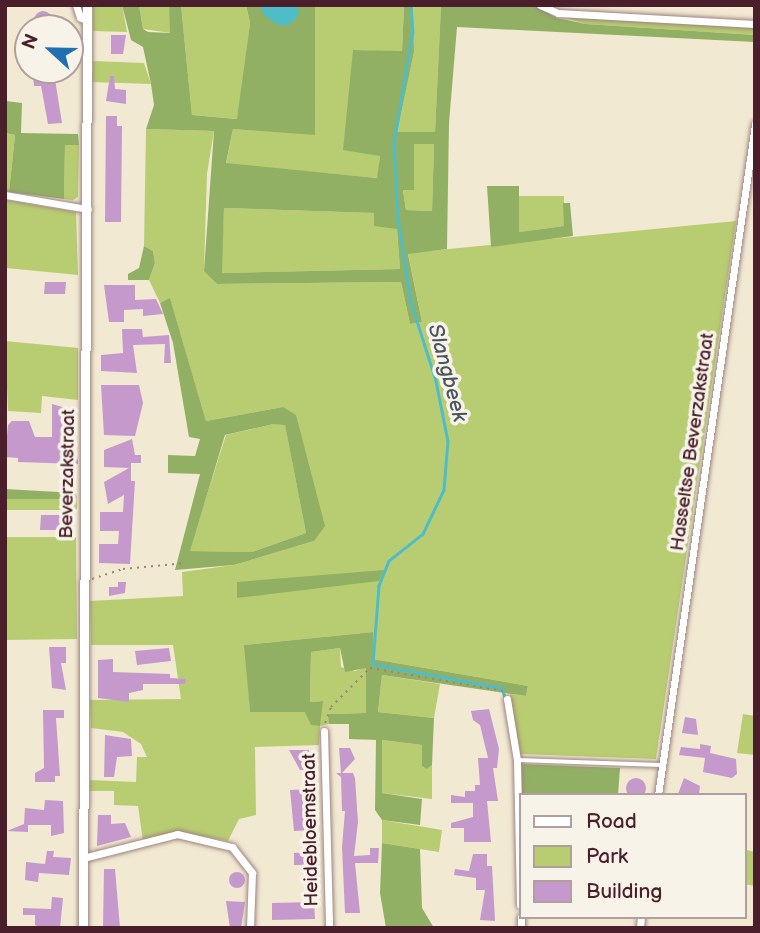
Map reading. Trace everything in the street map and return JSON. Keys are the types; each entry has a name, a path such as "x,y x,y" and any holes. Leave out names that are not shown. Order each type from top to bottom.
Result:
{"street":[{"path":"76,5 80,18 87,21"},
{"name":"Beverzakstraat","path":"83,928 87,5"},
{"path":"540,5 558,13 755,24"},
{"path":"601,5 602,14"},
{"name":"Hasseltse Beverzakstraat","path":"658,793 755,124"},
{"path":"5,195 88,209"},
{"path":"508,699 517,760 518,808"},
{"name":"Heidebloemstraat","path":"324,731 329,928"},
{"path":"83,858 177,834 232,847 252,873 250,928"}],"lane":[{"path":"517,760 663,765"}],"path":[{"path":"85,582 123,569 186,563"},
{"path":"324,731 331,707 370,668 503,692 508,699"}],"green space":[{"path":"93,5 122,5 127,32 93,31"},
{"path":"122,5 139,5 143,29 148,32 170,33 169,5 181,5 192,115 237,119 250,23 246,5 315,5 315,135 233,129 226,163 377,178 380,156 343,150 353,50 402,51 404,5 413,5 414,52 397,132 435,132 441,5 533,5 557,18 586,24 755,35 755,42 457,27 449,123 447,249 408,254 422,322 410,324 401,282 217,284 204,271 214,131 146,129 154,105 151,84 143,47 131,40","holes":["414,144 434,144 432,211 406,210 403,190 414,190","224,208 374,213 374,226 397,229 400,269 222,273"]},
{"path":"139,5 169,5 171,33 143,29"},
{"path":"181,5 246,5 250,23 238,119 192,115"},
{"path":"315,5 404,5 402,52 353,50 380,156 378,178 226,164 233,129 315,134"},
{"path":"413,5 441,5 435,133 396,132 414,52"},
{"path":"559,16 754,28 755,35 586,24"},
{"path":"93,61 144,63 151,84 92,82"},
{"path":"6,101 22,103 21,133 78,134 79,145 65,145 64,199 9,192 15,135 6,133"},
{"path":"5,110 6,133 15,135 9,192 5,191"},
{"path":"146,129 214,131 207,174 204,270 217,284 401,282 410,324 422,322 408,253 736,221 656,759 520,754 510,694 526,696 528,686 373,659 373,632 245,645 250,711 305,712 322,701 310,702 311,652 340,648 341,667 355,671 366,667 366,713 329,714 329,724 320,726 319,745 255,747 256,815 239,819 228,841 180,832 143,841 138,806 114,805 114,791 90,791 90,780 136,782 137,757 147,757 141,744 123,732 91,728 90,700 181,699 173,645 91,645 90,601 183,596 182,572 234,565 314,541 283,407 206,421 170,299 160,303 149,280 155,263 153,251 144,246"},
{"path":"414,144 434,144 432,211 406,210 403,189 414,190"},
{"path":"65,145 79,145 78,197 73,200 64,199"},
{"path":"487,186 519,186 519,232 564,226 563,203 570,203 573,236 491,247"},
{"path":"519,196 564,196 564,226 519,232"},
{"path":"6,200 76,212 78,275 6,268"},
{"path":"224,208 374,213 397,229 400,269 221,273"},
{"path":"144,246 153,251 155,263 149,280 128,280 128,274 139,268"},
{"path":"170,298 206,421 283,407 296,415 325,526 314,541 234,565 175,570 200,474 168,473 168,455 195,456 200,439 189,437 173,343 160,303","holes":["274,424 285,425 306,533 252,552 190,551 225,435"]},
{"path":"5,341 78,348 78,400 42,396 41,413 8,411"},
{"path":"285,424 306,533 252,552 189,551 226,435"},
{"path":"5,489 76,493 77,499 5,499"},
{"path":"5,499 77,499 77,510 5,510"},
{"path":"5,537 76,537 77,639 5,640"},
{"path":"384,570 379,581 237,598 237,582"},
{"path":"373,632 373,659 528,686 526,696 382,675 378,712 434,718 432,765 427,769 422,766 422,745 382,740 382,793 422,799 420,825 382,820 375,810 376,740 349,739 349,724 329,724 328,714 366,713 366,668 345,672 340,648 311,652 310,702 323,701 320,726 311,725 305,712 250,712 244,645"},
{"path":"382,675 440,684 434,718 378,712"},
{"path":"743,714 755,716 755,755 737,753"},
{"path":"382,740 422,745 427,769 432,765 432,799 382,793"},
{"path":"521,764 620,768 618,793 521,793"},
{"path":"382,820 442,830 439,852 382,843"},
{"path":"382,843 420,849 422,908 434,928 386,928 380,893"},
{"path":"747,850 755,852 755,886 746,884"}],"water":[{"path":"260,5 297,5 299,15 289,25 278,25 264,15"}],"building":[{"path":"111,35 126,35 123,54 111,54"},
{"path":"110,76 114,76 115,89 126,90 126,104 106,101"},
{"path":"56,84 62,123 48,124 41,86 34,86"},
{"path":"106,116 117,116 117,126 122,126 121,222 105,222"},
{"path":"45,282 66,282 65,294 44,294"},
{"path":"104,285 135,285 135,300 156,299 163,314 143,316 143,309 124,310 124,322 109,322"},
{"path":"122,329 142,329 143,337 169,335 171,363 164,363 165,344 133,345 137,373 101,371 101,355 123,353"},
{"path":"101,385 139,385 143,403 135,436 104,435"},
{"path":"52,404 69,409 70,431 63,431 62,457 78,459 78,464 18,462 18,458 5,457 8,425 12,421 29,421 35,437 52,437"},
{"path":"132,439 135,455 141,455 141,463 131,463 131,481 135,481 130,564 99,563 99,544 118,544 119,531 100,531 100,512 123,512 124,495 108,504 104,482 129,468 104,467 104,450"},
{"path":"41,515 62,515 62,530 40,530"},
{"path":"118,582 126,582 125,593 109,596 109,587 118,587"},
{"path":"49,647 66,647 66,663 61,663 66,690 52,688"},
{"path":"169,648 171,661 137,665 135,651"},
{"path":"113,659 113,672 170,674 170,678 186,679 185,684 143,684 143,690 129,693 129,702 98,698 98,660"},
{"path":"489,709 499,749 497,768 493,768 498,801 487,801 491,842 464,842 464,828 451,828 451,823 473,817 473,803 451,803 451,795 465,797 465,791 475,791 475,785 480,785 478,758 488,758 480,725 473,720 471,711"},
{"path":"43,710 64,710 64,718 56,718 60,776 55,776 55,782 35,782 35,773 44,768"},
{"path":"685,717 696,719 698,735 682,733"},
{"path":"105,735 131,739 132,756 117,757 114,777 104,777"},
{"path":"700,744 711,746 710,753 736,759 737,774 732,778 703,772 705,758 679,755 681,747 700,749"},
{"path":"339,748 350,748 355,759 342,773 353,773 355,778 358,822 354,856 370,855 370,848 379,848 378,863 355,863 360,913 345,913 342,847 345,811 342,811 341,777 336,773 341,773"},
{"path":"289,750 309,750 309,770 300,770"},
{"path":"684,778 700,786 699,793 678,793"},
{"path":"632,779 640,779 645,784 644,793 627,792 627,784"},
{"path":"310,789 312,830 294,831 290,790"},
{"path":"45,800 63,801 64,833 51,836 51,825 28,825 28,832 7,831 24,824 25,808 44,810"},
{"path":"98,815 111,815 111,824 125,823 131,837 97,846"},
{"path":"47,851 54,851 53,857 71,858 69,875 39,873 38,882 25,880 26,862 45,864"},
{"path":"312,852 313,865 294,865 294,853"},
{"path":"473,854 487,854 487,866 492,866 495,921 480,920 485,890 476,890 476,878 454,875 455,869 469,871"},
{"path":"104,869 115,869 120,928 103,928"},
{"path":"237,872 243,874 243,886 237,888 231,886 229,880 231,874"},
{"path":"52,897 63,898 60,928 43,928 35,925 35,915 23,915 23,908 51,909"},
{"path":"226,901 245,902 241,928 230,928"},
{"path":"314,902 315,919 272,920 272,903"}],"waterway":[{"name":"Slangbeek","path":"411,5 413,32 394,143 398,218 411,302 436,381 448,441 444,490 423,534 389,561 379,586 373,664 502,688 506,700"}]}
